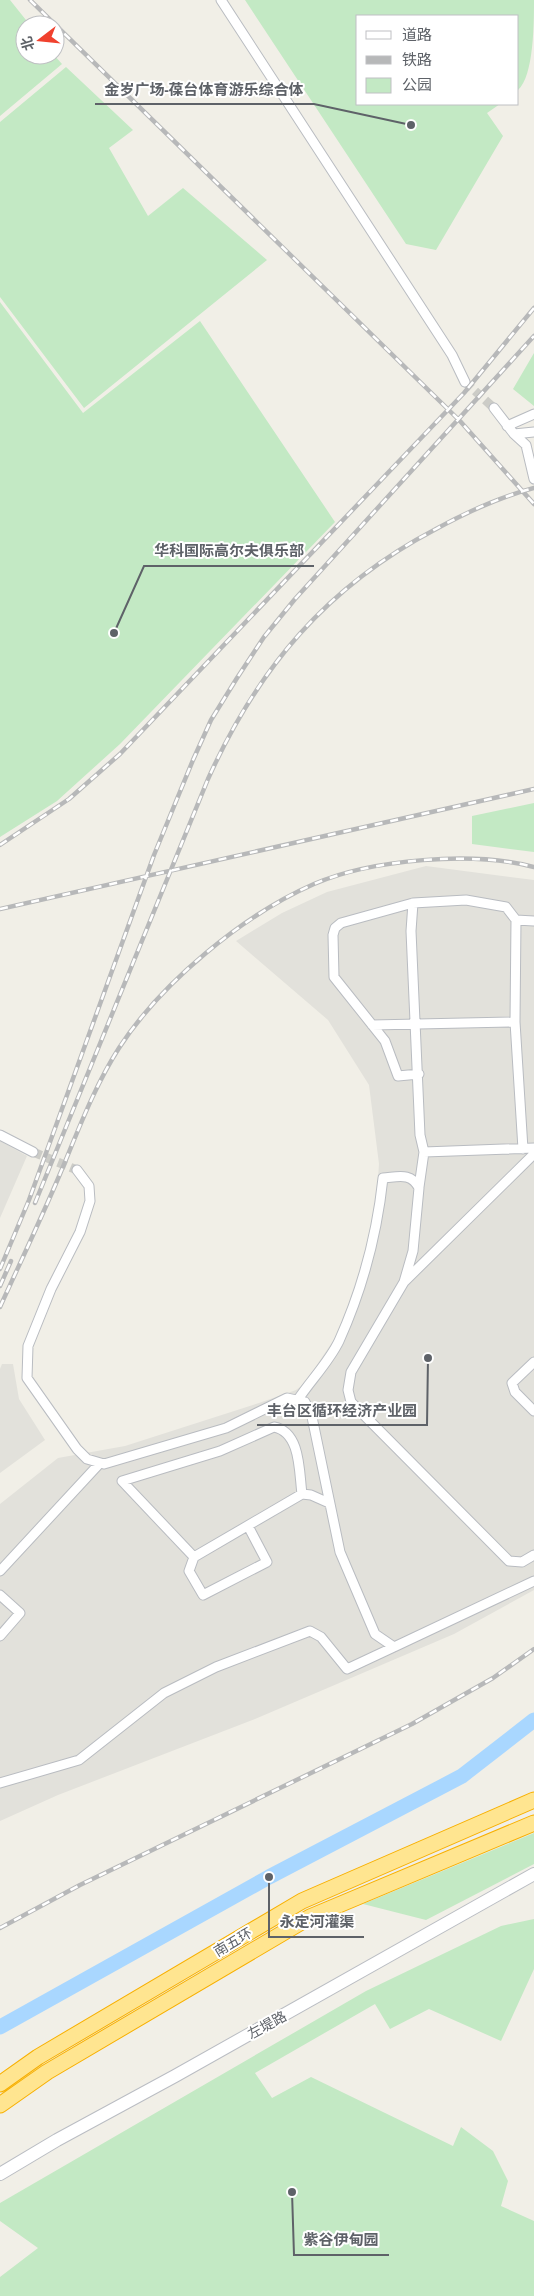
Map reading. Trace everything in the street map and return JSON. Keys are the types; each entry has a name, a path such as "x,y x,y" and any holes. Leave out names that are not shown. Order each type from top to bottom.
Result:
{"highway":[{"name":"南五环","path":"0,2084 38,2057 302,1901 534,1800"},
{"name":"南五环","path":"0,2105 47,2072 310,1917 534,1823"}],"main road":[{"name":"左堤路","path":"0,2174 57,2140 184,2071 534,1874"}],"street":[{"path":"221,0 452,355 466,382"},
{"path":"494,408 507,426 526,445 534,479"},
{"path":"507,426 534,414"},
{"path":"514,434 534,432"},
{"path":"419,1074 398,1076 385,1041 334,977 333,934 335,928 341,922 412,903 466,900 506,907 516,920 515,1022 523,1149"},
{"path":"404,1282 413,1251 424,1152 420,1135 419,1074 411,931 412,903"},
{"path":"516,920 534,921"},
{"path":"372,1025 515,1022"},
{"path":"0,1135 32,1152"},
{"path":"424,1152 534,1148"},
{"path":"534,1154 404,1282 350,1372 348,1390 351,1402 509,1561 522,1562 534,1555"},
{"path":"77,1170 89,1186 90,1201 80,1232 51,1288 28,1346 28,1378 77,1449 87,1458 104,1464 226,1428 287,1398 305,1402 312,1417 340,1552 375,1634 394,1647"},
{"path":"297,1400 338,1342 361,1283 373,1238 383,1178 408,1176 415,1180 419,1188"},
{"path":"534,1362 512,1383 515,1392 534,1411"},
{"path":"194,1557 122,1480 220,1451 274,1427 281,1428 289,1435 295,1448 302,1494"},
{"path":"0,1571 100,1463"},
{"path":"248,1526 267,1562 203,1595 189,1571 194,1557 302,1494 311,1495 329,1503"},
{"path":"0,1783 79,1760 164,1693 216,1667 310,1631 321,1637 347,1669 534,1581"},
{"path":"0,1596 20,1613 0,1636"}],"shaded area":[{"path":"426,866 534,880 534,1590 454,1634 255,1719 58,1795 0,1821 0,1504 58,1458 125,1446 296,1390 304,1384 339,1332 358,1282 375,1223 379,1164 369,1085 328,1020 236,941 282,913 327,892"},
{"path":"0,1141 27,1156 0,1218"},
{"path":"2,1364 13,1364 19,1399 45,1440 0,1473 0,1369"}],"green space":[{"path":"0,0 10,0 22,15 15,15 15,65 61,65 0,116"},
{"path":"245,0 534,0 530,61 527,73 519,89 519,15 356,15 356,105 499,105 487,113 503,136 436,250 406,244"},
{"path":"66,67 133,130 109,148 148,216 183,188 267,260 84,408 0,297 0,122"},
{"path":"0,302 83,413 200,321 335,522 120,744 57,801 0,837"},
{"path":"534,353 534,406 513,389"},
{"path":"534,803 534,852 472,844 472,816"},
{"path":"534,1833 534,1864 426,1920 363,1904"},
{"path":"534,1919 534,1969 501,2041 429,2009 390,2029 375,2004 255,2073 272,2098 311,2077 453,2146 461,2127 493,2151 508,2181 501,2206 534,2221 534,2296 0,2296 0,2277 38,2248 0,2221 0,2203 366,1991 501,1926"}],"waterway":[{"path":"0,2027 269,1877 462,1776 534,1720"}],"tunnel":[{"path":"465,382 494,408"},
{"path":"33,1152 77,1170"}],"railway":[{"path":"30,0 460,421 534,504"},
{"path":"0,845 69,799 120,754 464,393 534,308"},
{"path":"0,1269 29,1200 154,855 211,720 264,637 295,599 534,336"},
{"path":"35,1203 208,779 249,701 273,666 329,604 361,576 436,529 496,500 534,488"},
{"path":"0,909 534,789"},
{"path":"0,1307 87,1110 110,1063 119,1048 157,999 206,953 232,932 287,897 338,875 393,863 423,860 482,859 534,867"},
{"path":"0,1286 11,1261"},
{"path":"0,1928 80,1885 412,1724 493,1678 534,1649"}],"place":[{"name":"金岁广场-葆台体育游乐综合体","path":"411,125"},
{"name":"华科国际高尔夫俱乐部","path":"114,633"},
{"name":"丰台区循环经济产业园","path":"428,1358"},
{"name":"永定河灌渠","path":"269,1877"},
{"name":"紫谷伊甸园","path":"292,2192"}]}
